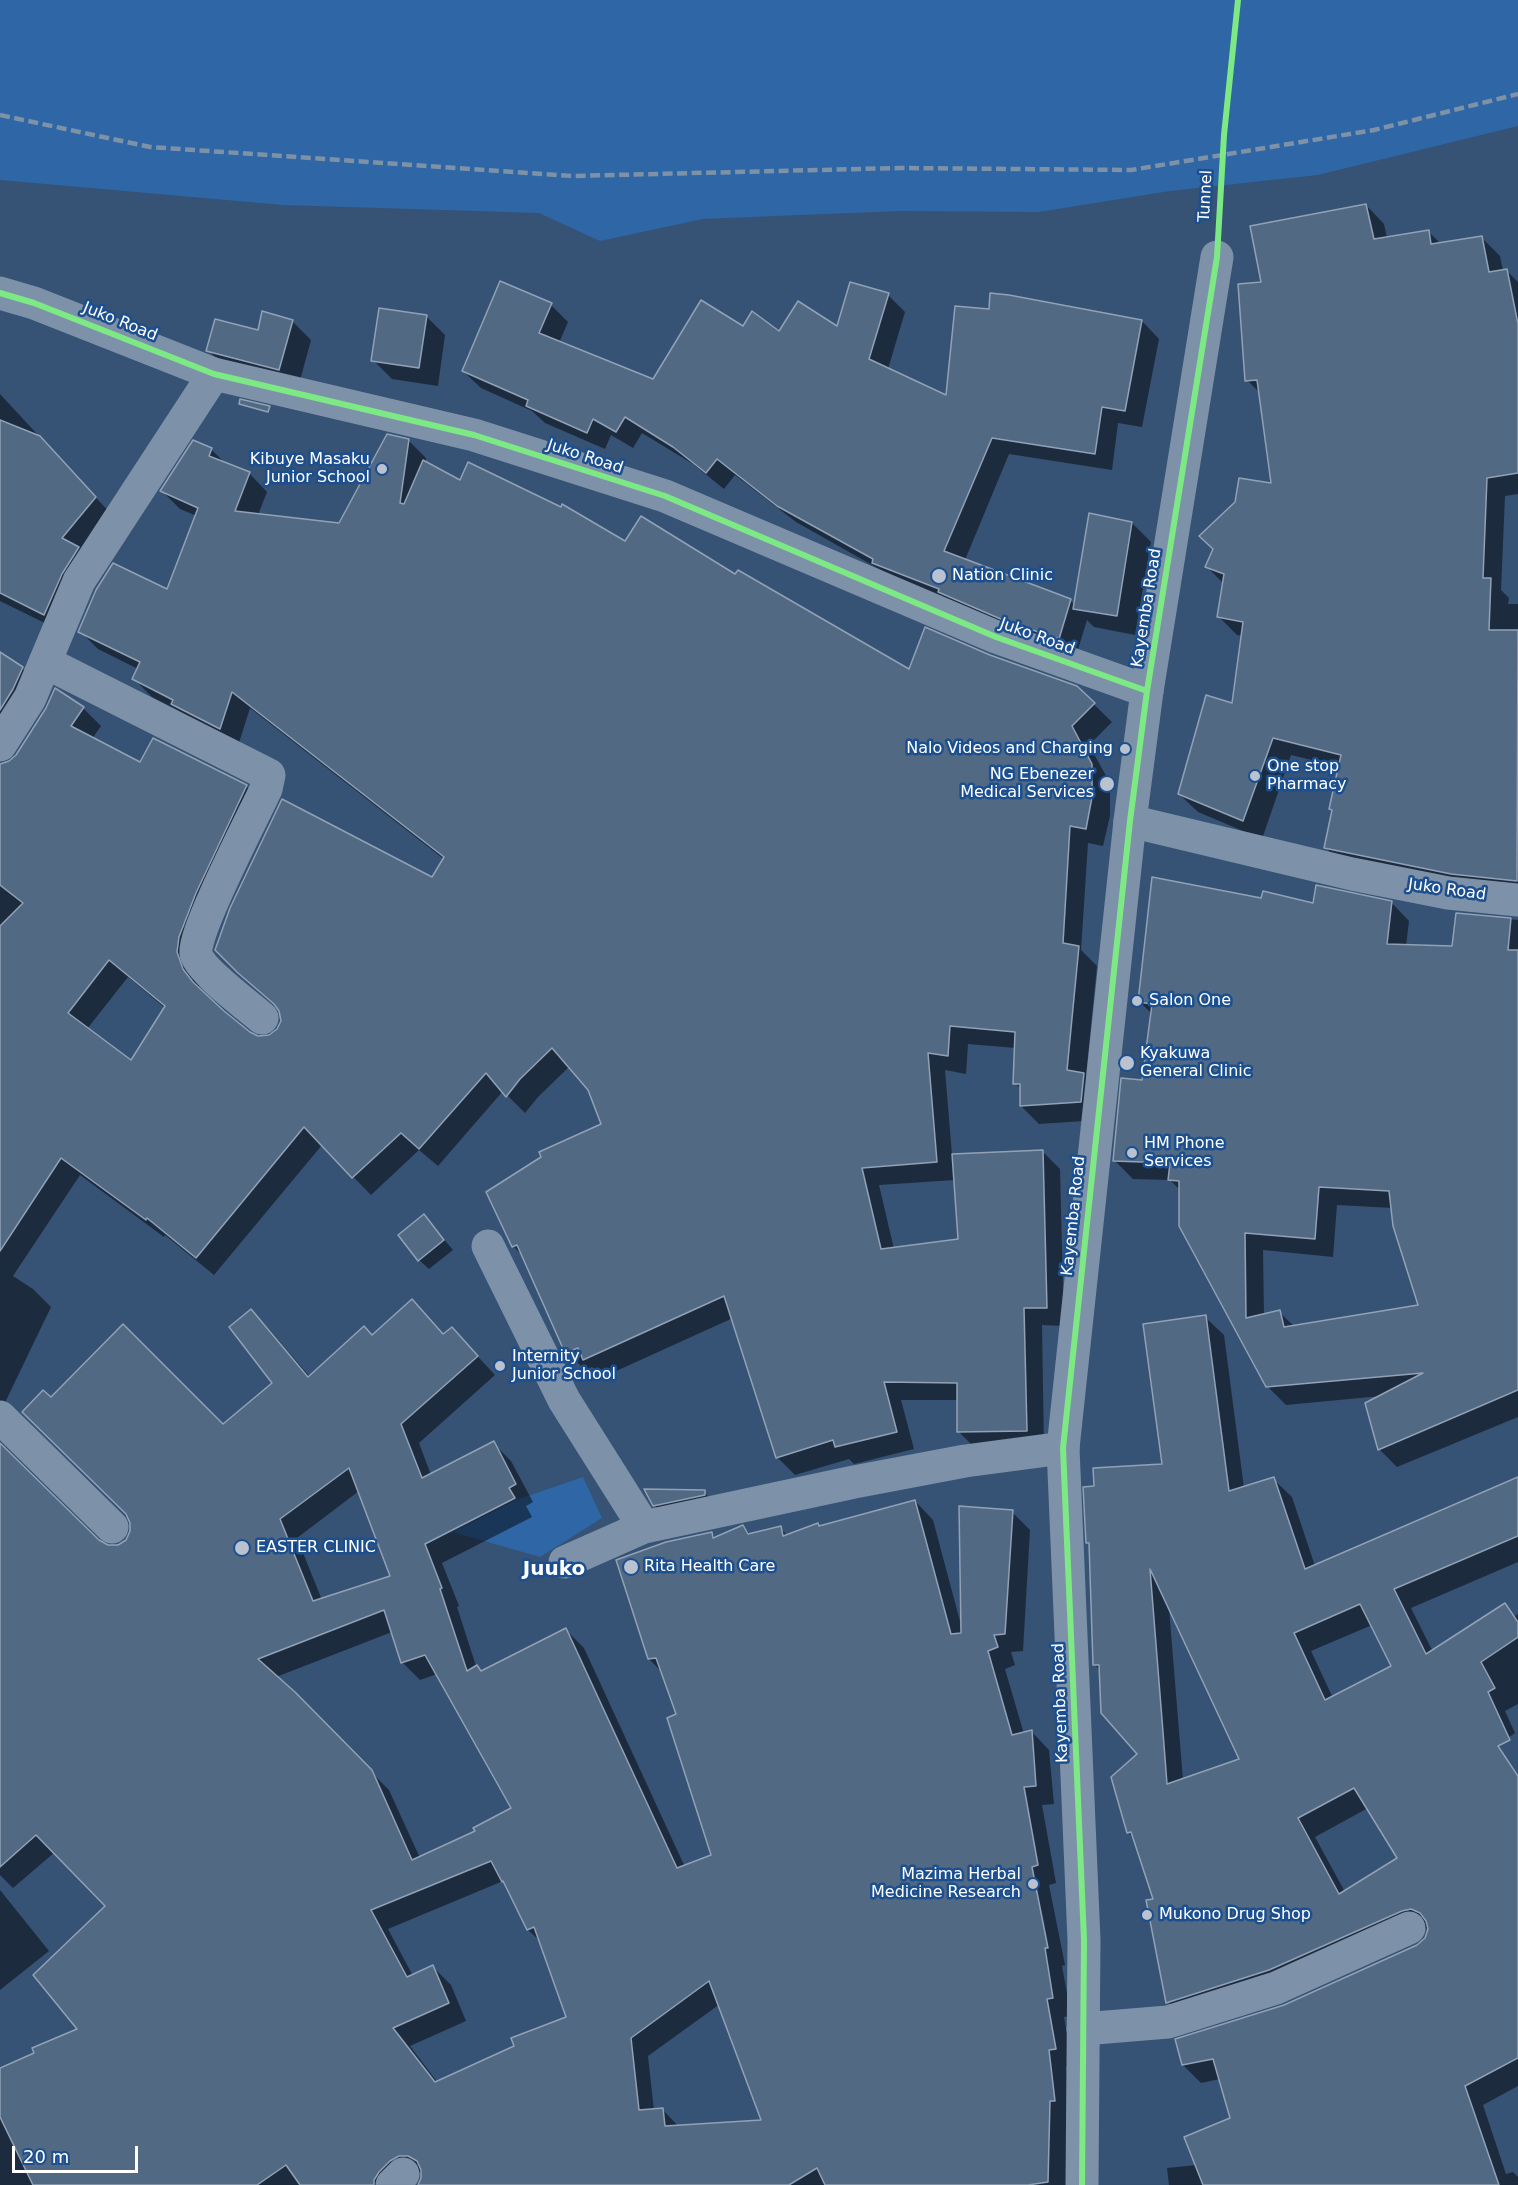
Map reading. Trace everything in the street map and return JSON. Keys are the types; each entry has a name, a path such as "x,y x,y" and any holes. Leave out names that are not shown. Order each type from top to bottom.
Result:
{"street":[{"name":"Kayemba Road","path":"1082,2185 1084,1940 1063,1448 1130,821 1147,691 1216,257"},
{"name":"Juko Road","path":"0,292 34,303 214,374 474,435 665,496 996,637 1147,691"},
{"path":"0,745 30,698 79,580 214,374"},
{"path":"45,662 269,775 266,789 214,897 196,943 196,955 216,979 262,1018"},
{"name":"Juko Road","path":"1130,821 1352,874 1448,893 1518,900"},
{"path":"488,1246 564,1400 644,1527"},
{"path":"0,1417 112,1527"},
{"path":"565,1562 644,1527 965,1461 1063,1448"},
{"path":"1083,2029 1168,2022 1276,1988 1409,1928"}],"shaded area":[{"path":"0,0 1518,0 1518,126 1318,175 1170,191 1039,212 900,211 703,219 600,241 539,213 283,205 0,180"},
{"path":"583,1477 602,1518 540,1557 453,1532 516,1500"}],"building":[{"path":"1366,204 1374,239 1429,230 1431,244 1482,236 1489,272 1507,269 1518,324 1518,473 1487,478 1483,578 1491,578 1489,630 1518,630 1517,881 1451,874 1324,848 1332,810 1329,809 1341,755 1273,738 1243,821 1178,794 1206,695 1232,703 1243,622 1217,617 1224,574 1205,567 1213,549 1199,536 1235,502 1239,478 1271,483 1257,380 1245,381 1238,284 1261,282 1250,226"},
{"path":"500,281 552,303 539,333 653,379 701,300 743,326 752,311 779,331 798,301 837,326 850,282 889,293 869,359 946,395 955,306 989,309 990,293 1142,320 1125,411 1102,407 1095,454 992,438 944,551 1071,599 1059,639 1003,620 938,592 939,589 872,563 873,559 777,506 717,459 706,473 673,447 625,417 616,432 593,419 587,433 526,406 528,400 462,371"},
{"path":"379,308 427,315 419,368 371,361"},
{"path":"262,311 293,320 279,370 206,351 215,319 258,330"},
{"path":"240,399 270,406 268,412 239,404"},
{"path":"0,420 40,436 96,497 62,538 79,547 62,574 44,615 0,593"},
{"path":"387,434 409,439 400,503 404,504 423,460 460,480 468,462 561,507 562,504 625,541 641,516 735,574 738,570 909,669 925,627 990,655 1077,686 1095,703 1072,726 1092,764 1092,797 1086,829 1070,826 1063,943 1079,946 1067,1070 1084,1073 1081,1102 1020,1106 1020,1084 1013,1084 1015,1032 950,1026 948,1056 928,1053 937,1162 862,1168 881,1249 958,1239 952,1154 1043,1150 1047,1308 1024,1308 1027,1431 957,1432 957,1383 884,1382 897,1432 835,1447 833,1440 776,1458 724,1296 583,1360 578,1348 565,1353 517,1245 512,1247 486,1192 541,1157 539,1152 601,1124 588,1090 552,1048 520,1079 506,1097 486,1073 419,1149 401,1133 352,1178 304,1127 196,1258 147,1218 146,1220 61,1158 0,1251 0,926 23,903 0,885 0,764 16,755 46,708 55,688 84,707 71,726 140,762 153,738 247,785 196,893 179,937 177,952 183,969 193,982 224,1011 258,1036 269,1035 277,1029 281,1021 279,1011 215,950 230,908 282,799 432,877 444,857 232,692 220,729 171,704 173,700 132,679 140,662 78,632 96,590 113,563 167,589 198,508 160,491 193,440 212,448 209,456 250,472 235,511 339,523","holes":["109,960 165,1006 131,1060 68,1013"]},
{"path":"1089,513 1132,522 1117,616 1073,609"},
{"path":"0,652 23,667 0,710"},
{"path":"1152,877 1261,898 1263,891 1313,903 1316,885 1392,901 1387,944 1452,946 1456,913 1511,918 1508,950 1518,950 1518,1390 1378,1450 1365,1403 1423,1373 1266,1387 1179,1226 1179,1181 1168,1180 1170,1163 1113,1161 1121,1078 1142,1080 1152,1004 1138,1002","holes":["1319,1187 1389,1191 1393,1226 1418,1305 1284,1327 1280,1310 1246,1318 1245,1233 1315,1239"]},
{"path":"424,1214 444,1240 418,1261 398,1235"},
{"path":"412,1299 443,1334 452,1327 478,1356 401,1424 422,1478 494,1441 516,1484 509,1488 515,1498 425,1544 442,1588 440,1589 467,1671 477,1665 481,1671 566,1628 677,1868 711,1855 667,1718 676,1714 656,1658 648,1659 616,1560 666,1542 712,1532 713,1538 743,1525 748,1534 781,1526 783,1536 818,1523 819,1526 915,1500 951,1634 961,1633 959,1506 1013,1510 1005,1634 994,1635 998,1647 988,1651 1012,1735 1032,1730 1036,1786 1024,1787 1038,1865 1032,1867 1048,1948 1045,1948 1053,1998 1047,1999 1056,2049 1049,2050 1055,2101 1050,2101 1048,2182 1028,2185 825,2185 817,2168 789,2185 418,2185 421,2170 417,2161 408,2156 399,2156 379,2172 374,2185 300,2185 286,2165 257,2185 33,2185 0,2117 0,2068 34,2053 32,2048 77,2029 33,1975 105,1906 36,1835 0,1867 0,1443 99,1540 108,1545 118,1545 126,1540 130,1531 130,1523 126,1514 22,1412 43,1390 51,1397 123,1324 223,1424 272,1383 229,1327 251,1309 308,1377 364,1326 372,1335","holes":["349,1468 390,1576 313,1601 280,1519","384,1610 401,1663 425,1655 511,1808 473,1828 475,1831 412,1860 372,1770 295,1692 258,1659","491,1861 527,1930 534,1927 566,2017 511,2038 514,2046 435,2082 393,2028 449,2003 433,1965 407,1977 371,1910","709,1981 761,2120 665,2126 663,2108 639,2110 631,2038"]},
{"path":"1206,1315 1229,1491 1274,1477 1305,1569 1518,1477 1518,1536 1394,1589 1426,1654 1505,1603 1518,1622 1518,1637 1481,1662 1495,1688 1488,1692 1510,1740 1498,1746 1518,1776 1518,2058 1465,2086 1499,2185 1203,2185 1184,2137 1230,2118 1213,2059 1182,2065 1175,2039 1284,2005 1417,1945 1425,1938 1428,1929 1420,1913 1411,1909 1402,1911 1269,1970 1166,2003 1146,1900 1153,1899 1131,1832 1127,1833 1111,1777 1137,1754 1101,1713 1099,1665 1093,1665 1089,1543 1086,1543 1083,1487 1094,1486 1093,1468 1162,1464 1143,1324","holes":["1150,1569 1239,1759 1167,1784","1360,1604 1391,1666 1325,1700 1294,1633","1354,1788 1397,1858 1339,1894 1298,1818"]},
{"path":"644,1489 705,1490 705,1495 653,1506"}],"railway":[{"path":"0,115 150,147 573,176 900,168 1131,170 1374,130 1518,94"}],"cycle path":[{"name":"Tunnel","path":"1082,2185 1084,1940 1063,1448 1130,821 1147,691 1217,257 1224,135 1238,0"},
{"path":"0,293 34,303 214,374 474,435 665,496 996,637 1147,691"}],"place":[{"name":"Kibuye Masaku Junior School","path":"382,469"},
{"name":"Nation Clinic","path":"939,576"},
{"name":"Nalo Videos and Charging","path":"1125,749"},
{"name":"One stop Pharmacy","path":"1255,776"},
{"name":"NG Ebenezer Medical Services","path":"1107,784"},
{"name":"Salon One","path":"1137,1001"},
{"name":"Kyakuwa General Clinic","path":"1127,1063"},
{"name":"HM Phone Services","path":"1132,1153"},
{"name":"Internity Junior School","path":"500,1366"},
{"name":"EASTER CLINIC","path":"242,1548"},
{"name":"Rita Health Care","path":"631,1567"},
{"name":"Mazima Herbal Medicine Research","path":"1033,1884"},
{"name":"Mukono Drug Shop","path":"1147,1915"}],"district":[{"name":"Juuko","path":"554,1570"}]}
